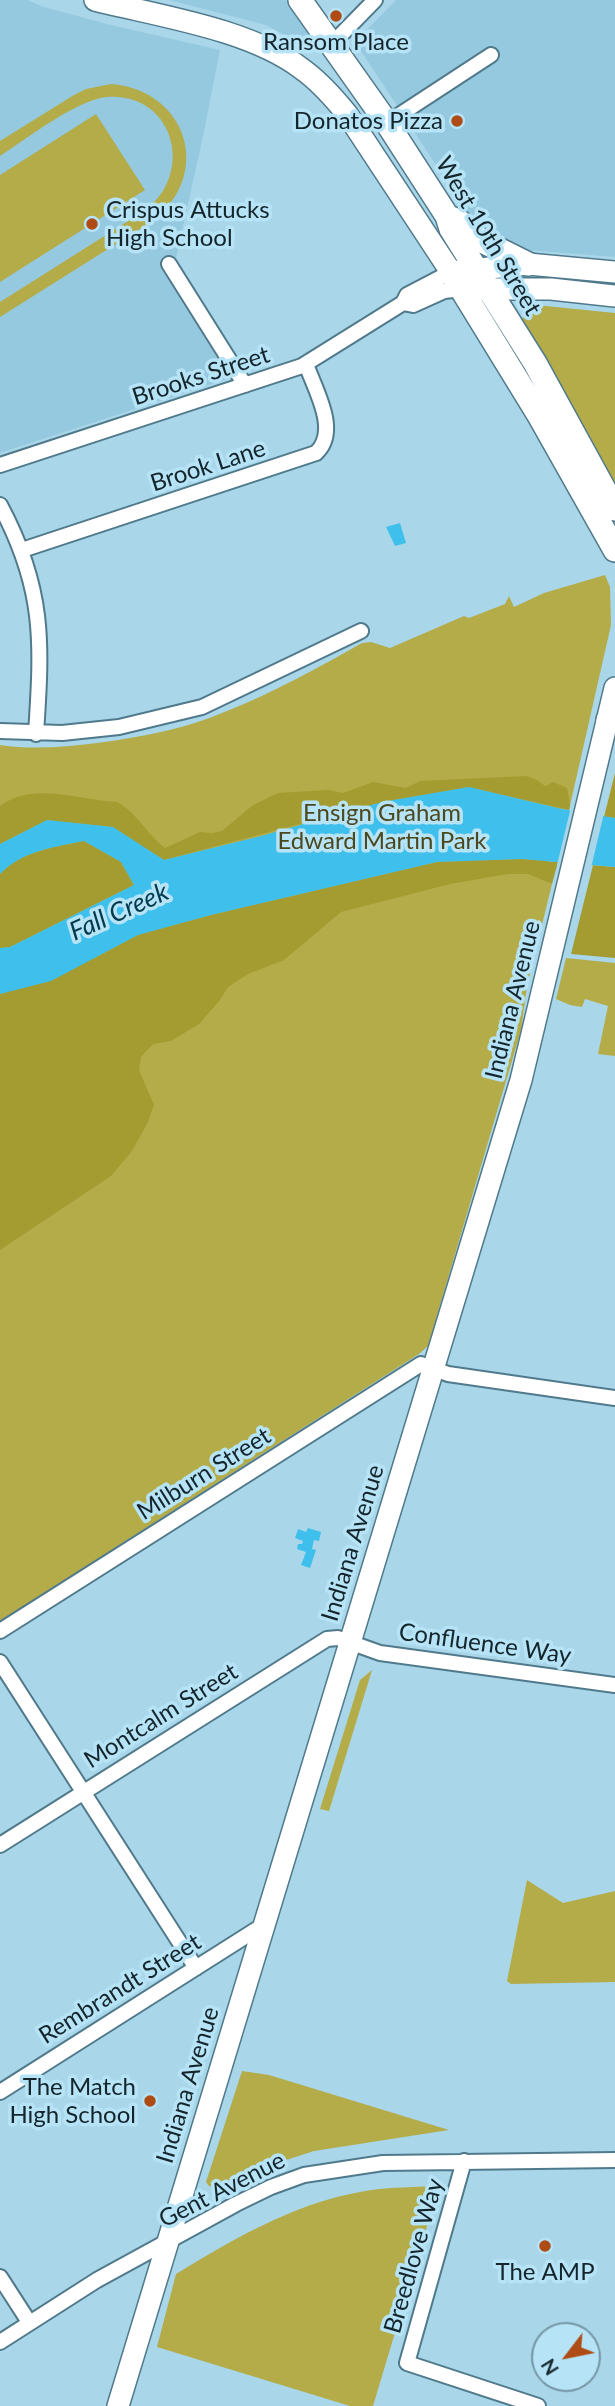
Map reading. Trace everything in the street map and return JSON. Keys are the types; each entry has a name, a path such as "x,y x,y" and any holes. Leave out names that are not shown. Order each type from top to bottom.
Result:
{"main road":[{"path":"95,0 238,36 301,68 329,93 347,114 456,281 488,289 551,289 615,296"},
{"name":"West 10th Street","path":"300,0 387,123 447,216 451,229 552,393 615,509"},
{"path":"447,216 460,222 480,240 528,264"},
{"path":"456,281 476,269 528,264 615,272"},
{"name":"West 10th Street","path":"456,281 540,416 615,550"},
{"name":"Indiana Avenue","path":"118,2406 521,1080 611,716 615,688"}],"street":[{"path":"332,44 374,0"},
{"path":"387,123 491,55"},
{"path":"169,264 245,385"},
{"name":"Brooks Street","path":"0,465 306,364 403,303 413,305 444,291 456,281"},
{"name":"Brook Lane","path":"22,550 316,453 324,443 328,430 306,364"},
{"path":"0,505 22,550 32,583 39,622 41,650 36,734"},
{"path":"0,731 36,734 119,727 202,707 361,631"},
{"name":"Milburn Street","path":"0,1631 421,1364 433,1369"},
{"path":"433,1369 448,1374 615,1398"},
{"name":"Montcalm Street","path":"0,1845 327,1639 338,1638 350,1642"},
{"name":"Confluence Way","path":"350,1642 380,1653 615,1685"},
{"path":"0,1662 196,1968"},
{"name":"Rembrandt Street","path":"0,2092 265,1924"},
{"name":"Gent Avenue","path":"0,2342 97,2280 271,2187 304,2175 383,2163 615,2160"},
{"name":"Breedlove Way","path":"464,2161 407,2363 538,2406"},
{"path":"0,2277 29,2322"}],"shaded area":[{"name":"Crispus Attucks High School","path":"0,0 27,0 111,25 220,50 176,258 161,269 230,378 0,453"},
{"path":"169,0 286,0 314,38 302,45 266,25"},
{"path":"396,0 615,0 615,257 514,249 479,230 355,42"},
{"path":"615,773 615,818 604,817"},
{"path":"526,776 545,786 553,782 567,788 569,810 469,787 382,802 164,860 112,827 47,820 0,844 0,806 13,799 42,793 117,802 130,811 165,848 200,832 222,831 253,805 278,793 328,790 343,793 373,782 406,788 420,781"},
{"path":"84,841 121,862 134,885 10,947 0,948 0,874 29,855"},
{"path":"522,859 558,862 552,884 528,874 508,874 450,884 341,912 284,960 248,974 228,987 199,1024 171,1041 153,1044 141,1057 139,1070 154,1105 132,1151 111,1176 0,1250 0,994 97,957 137,935 211,915 437,862"},
{"path":"593,865 615,867 615,958 571,954"}],"green space":[{"path":"111,84 137,90 159,102 174,118 184,138 186,160 182,182 171,203 151,222 0,317 0,302 144,211 160,195 170,177 173,157 170,138 162,121 148,108 130,99 95,99 52,121 0,156 0,141 74,95 86,89"},
{"path":"96,114 145,190 0,282 0,175"},
{"path":"536,305 615,313 615,488 556,378 522,323 526,312"},
{"name":"Ensign Graham Edward Martin Park","path":"605,575 610,587 611,625 569,810 562,809 543,880 552,884 527,986 521,1030 428,1346 0,1621 0,745 36,748 73,746 163,732 211,717 262,696 362,643 371,642 390,648 464,616 469,618 505,604 509,596 514,607 544,593"},
{"path":"566,958 615,963 615,1056 598,1054 608,1006 585,999 582,1007 556,999"},
{"path":"372,1670 329,1811 320,1809 360,1680"},
{"path":"527,1880 563,1903 615,1891 615,1982 511,1984 507,1981"},
{"path":"242,2071 269,2075 449,2130 314,2151 280,2162 219,2190 206,2182"},
{"path":"439,2186 373,2406 350,2406 157,2347 176,2274 224,2246 273,2220 325,2201 379,2189"}],"water":[{"path":"400,523 406,543 395,546 386,527"},
{"name":"Fall Creek","path":"469,787 562,809 615,818 615,867 522,859 437,862 211,915 138,935 51,981 0,994 0,948 10,947 134,885 121,862 84,841 28,855 0,874 0,844 47,820 113,827 164,860 382,802"},
{"path":"308,1528 321,1532 319,1541 314,1540 312,1549 316,1550 310,1568 301,1565 306,1552 297,1549 298,1544 303,1541 295,1538 298,1529 306,1532"}],"pier":[{"path":"571,807 604,813 591,868 557,865"}],"place":[{"name":"Ransom Place","path":"336,16"},
{"name":"Donatos Pizza","path":"457,121"},
{"name":"Crispus Attucks High School","path":"92,224"},
{"name":"The Match High School","path":"150,2101"},
{"name":"The AMP","path":"545,2246"}]}
